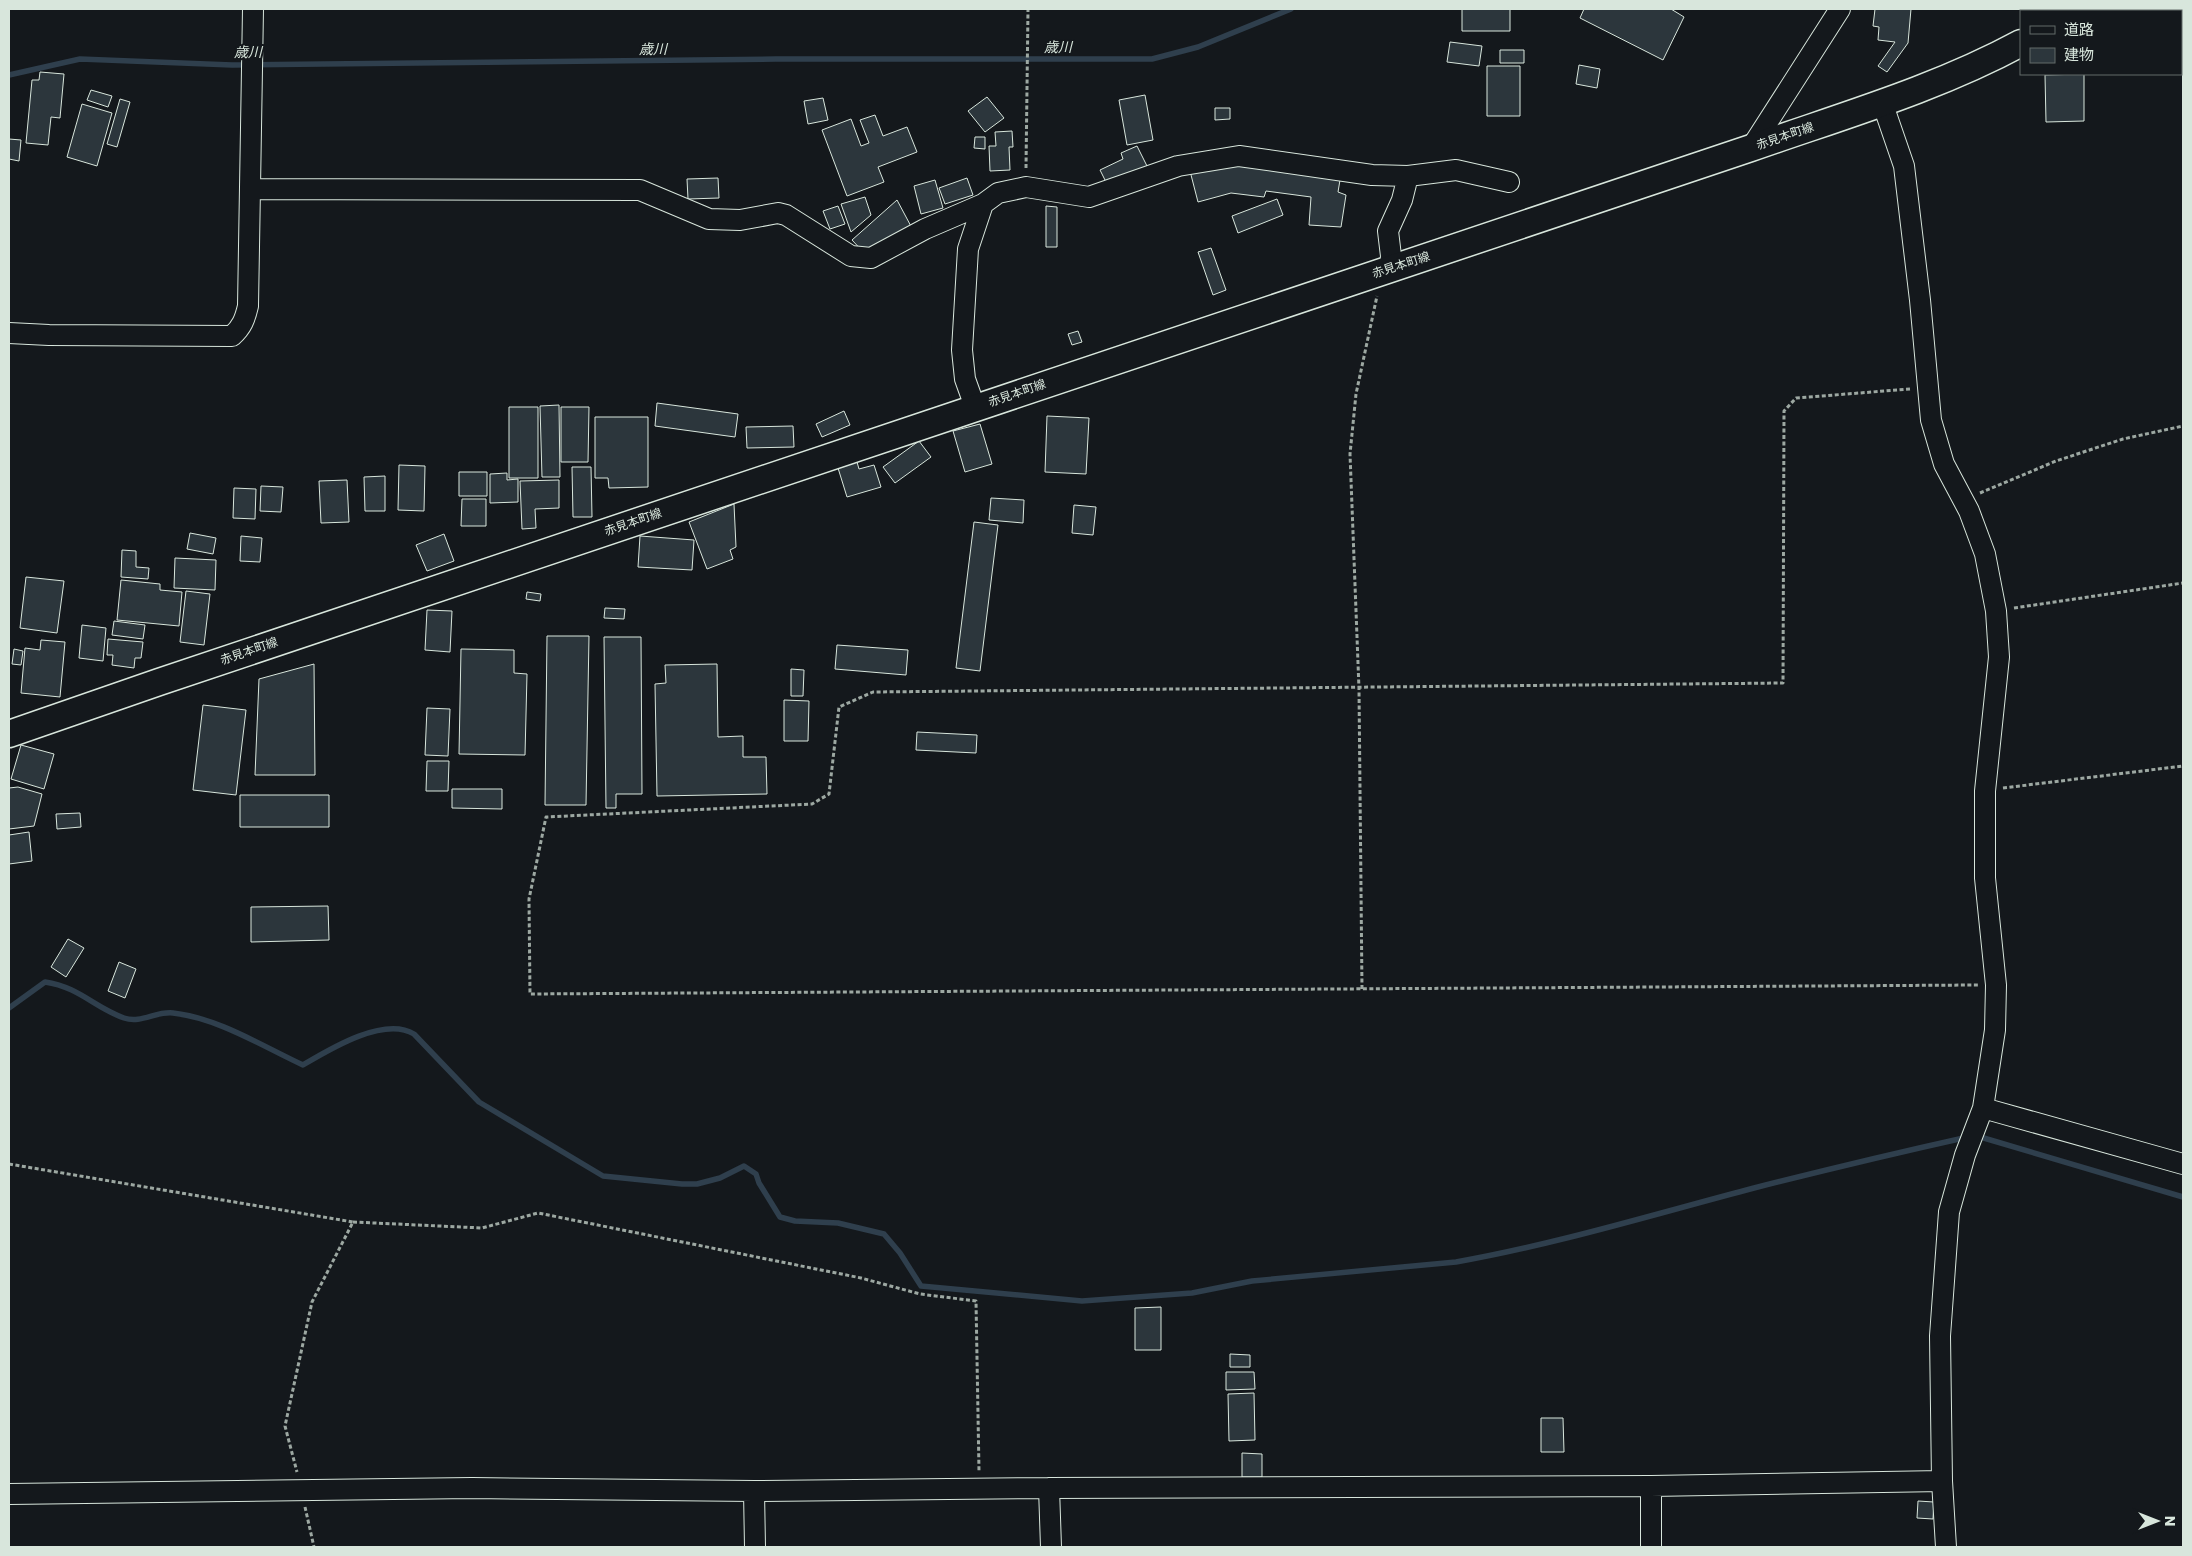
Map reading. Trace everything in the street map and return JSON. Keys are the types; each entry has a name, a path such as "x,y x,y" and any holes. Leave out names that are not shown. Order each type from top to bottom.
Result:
{"main road":[{"name":"赤見本町線","path":"9,734 975,407 1751,148 1983,64 2020,44"}],"street":[{"path":"9,333 232,336 239,330 245,320 248,306 253,9"},
{"path":"1751,148 1840,9"},
{"path":"1882,102 1904,166 1920,300 1926,387 1931,420 1944,464 1963,500 1985,554 1996,611 1999,657 1985,790 1985,878 1996,985 1995,1030 1982,1108 1949,1212 1940,1336 1942,1481 1946,1547"},
{"path":"250,189 640,190 709,219 740,220 778,213 859,259 871,258 925,228 983,204 998,193 1026,187 1090,196 1178,166 1239,156 1372,175 1408,176 1456,170 1509,182"},
{"path":"1390,268 1388,230 1402,200 1408,176"},
{"path":"975,407 965,379 962,350 968,249 983,204"},
{"path":"1982,1108 2183,1164"},
{"path":"9,1494 472,1488 754,1492 1049,1488 1651,1486 1942,1481"},
{"path":"1651,1486 1651,1547"},
{"path":"1049,1488 1051,1547"},
{"path":"754,1492 755,1547"}],"path":[{"path":"1026,187 1028,9"},
{"path":"1362,989 1360,689 1350,454 1358,385 1379,289 1390,268"},
{"path":"1926,387 1796,398 1784,411 1782,683 1360,689 1034,689 873,692 839,707 829,794 812,804 546,817 529,899 530,994 1996,985"},
{"path":"1963,500 2056,460 2123,439 2183,426"},
{"path":"1996,611 2183,582"},
{"path":"1985,790 2183,766"},
{"path":"9,1164 354,1222 482,1228 538,1213 861,1278 920,1294 976,1301 979,1489"},
{"path":"314,1547 285,1426 312,1302 354,1222"}],"building":[{"path":"1462,9 1510,9 1510,31 1462,31"},
{"path":"1584,9 1671,9 1684,17 1663,60 1580,18"},
{"path":"1875,9 1911,9 1908,43 1887,72 1878,66 1895,42 1878,40 1879,27 1873,26"},
{"path":"1450,42 1482,46 1479,66 1447,62"},
{"path":"1500,50 1524,50 1524,63 1500,63"},
{"path":"1579,65 1600,69 1597,88 1576,84"},
{"path":"1487,66 1520,66 1520,116 1487,116"},
{"path":"40,72 64,74 60,118 51,117 48,145 26,143 32,80 39,80"},
{"path":"2045,75 2084,75 2084,121 2046,122"},
{"path":"91,90 112,96 108,107 87,100"},
{"path":"1145,95 1153,140 1127,145 1119,100"},
{"path":"987,97 1004,118 985,132 968,111"},
{"path":"823,98 828,120 808,124 804,101"},
{"path":"120,99 130,102 117,147 107,144"},
{"path":"82,104 112,113 97,166 67,157"},
{"path":"1215,108 1230,108 1230,119 1215,120"},
{"path":"875,115 883,136 907,127 917,152 878,167 884,182 847,196 822,130 851,119 861,146 869,143 860,120"},
{"path":"1012,131 1013,147 1009,147 1010,170 990,171 989,146 996,146 995,132"},
{"path":"975,137 985,137 985,149 974,148"},
{"path":"9,139 21,140 19,161 9,159"},
{"path":"1137,146 1147,166 1107,184 1100,170 1123,159 1121,153"},
{"path":"1226,161 1340,180 1338,192 1346,195 1341,227 1309,225 1311,197 1266,191 1264,197 1231,193 1198,202 1190,171"},
{"path":"718,178 719,198 688,199 687,179"},
{"path":"967,178 973,195 945,204 939,188"},
{"path":"935,180 943,208 921,214 914,186"},
{"path":"865,197 871,215 851,232 841,204"},
{"path":"1277,199 1283,215 1238,233 1232,216"},
{"path":"897,200 913,230 866,255 852,240"},
{"path":"838,206 845,224 830,229 823,211"},
{"path":"1046,206 1057,207 1057,247 1046,247"},
{"path":"1211,248 1226,290 1213,295 1198,252"},
{"path":"1078,331 1082,342 1072,345 1068,334"},
{"path":"657,403 738,414 735,437 655,426"},
{"path":"559,405 560,477 542,477 540,406"},
{"path":"509,407 538,407 538,478 509,478"},
{"path":"561,407 589,407 588,462 561,462"},
{"path":"844,411 850,425 822,437 816,424"},
{"path":"1047,416 1089,418 1086,474 1045,472"},
{"path":"595,417 648,417 648,487 609,488 608,478 595,478"},
{"path":"980,424 992,464 965,472 953,431"},
{"path":"793,426 794,447 747,448 746,427"},
{"path":"919,441 931,457 895,483 883,467"},
{"path":"857,462 859,469 874,465 881,487 847,497 838,468"},
{"path":"399,465 425,466 424,511 398,510"},
{"path":"572,467 591,467 592,517 573,517"},
{"path":"459,472 487,472 487,496 459,496"},
{"path":"507,473 507,480 518,479 518,502 490,503 490,474"},
{"path":"385,476 385,511 365,511 364,477"},
{"path":"347,480 349,522 321,523 319,481"},
{"path":"559,480 559,508 535,509 536,528 522,529 520,481"},
{"path":"261,486 283,487 281,512 260,511"},
{"path":"234,488 256,489 255,519 233,518"},
{"path":"991,498 1024,500 1023,523 989,520"},
{"path":"462,499 486,499 486,526 461,526"},
{"path":"734,504 736,547 730,550 733,559 707,569 689,522"},
{"path":"1074,505 1096,507 1093,535 1072,533"},
{"path":"974,522 998,525 980,671 956,668"},
{"path":"190,533 216,538 213,554 187,549"},
{"path":"444,534 454,561 427,571 416,545"},
{"path":"241,536 262,538 260,562 240,561"},
{"path":"640,536 694,540 692,570 638,567"},
{"path":"122,550 136,551 136,567 149,568 148,579 121,577"},
{"path":"175,558 216,560 215,590 174,588"},
{"path":"26,577 64,581 57,633 20,628"},
{"path":"121,580 160,584 160,590 182,592 179,626 117,620"},
{"path":"186,591 210,594 204,645 180,642"},
{"path":"527,592 541,594 540,601 526,599"},
{"path":"605,608 625,609 624,619 604,618"},
{"path":"427,610 452,611 450,652 425,650"},
{"path":"114,621 145,625 143,639 112,635"},
{"path":"82,625 106,628 103,661 79,658"},
{"path":"547,636 589,636 586,805 545,805"},
{"path":"604,637 641,637 642,794 616,794 616,808 606,808"},
{"path":"108,639 143,642 141,658 135,658 134,668 112,665 113,655 107,655"},
{"path":"41,640 65,642 60,697 21,693 25,648 40,650"},
{"path":"837,645 908,650 906,675 835,669"},
{"path":"14,649 23,651 21,665 12,664"},
{"path":"461,649 514,650 514,673 527,674 525,755 459,754"},
{"path":"314,664 315,775 255,775 259,679"},
{"path":"717,664 718,737 743,736 743,757 766,757 767,794 657,796 655,684 666,683 665,665"},
{"path":"791,669 804,670 803,696 791,696"},
{"path":"784,700 809,701 808,741 784,741"},
{"path":"203,705 246,710 236,795 193,790"},
{"path":"427,708 450,709 448,756 425,755"},
{"path":"917,732 977,735 976,753 916,750"},
{"path":"21,745 54,754 44,789 11,779"},
{"path":"427,761 449,761 448,791 426,791"},
{"path":"18,787 42,794 34,826 9,829 9,788"},
{"path":"452,789 502,789 502,809 452,808"},
{"path":"240,795 329,795 329,827 240,827"},
{"path":"80,813 81,827 57,829 56,814"},
{"path":"29,832 32,861 9,864 9,835"},
{"path":"328,906 329,940 251,942 251,907"},
{"path":"68,939 84,948 66,977 51,967"},
{"path":"119,962 136,969 125,998 108,991"},
{"path":"1161,1307 1161,1350 1135,1350 1135,1308"},
{"path":"1230,1354 1250,1355 1250,1367 1230,1367"},
{"path":"1226,1372 1254,1372 1255,1389 1226,1390"},
{"path":"1254,1393 1255,1440 1229,1441 1228,1394"},
{"path":"1541,1418 1563,1418 1564,1452 1541,1452"},
{"path":"1242,1453 1262,1454 1262,1477 1242,1477"},
{"path":"1918,1501 1934,1502 1933,1519 1917,1518"}],"waterway":[{"name":"歳川","path":"9,75 80,59 232,65 776,59 1152,59 1198,47 1291,9"},
{"path":"9,1008 45,982 68,988 104,1009 124,1018 142,1019 173,1013 207,1021 240,1034 303,1065 342,1043 357,1037 388,1029 402,1030 414,1034 479,1102 603,1176 697,1184 720,1178 744,1166 756,1174 759,1183 780,1217 795,1221 838,1223 884,1234 900,1253 921,1286 1082,1301 1192,1293 1252,1281 1456,1262 1494,1255 1569,1238 1781,1181 1968,1137"},
{"path":"1977,1136 2183,1197"}]}
